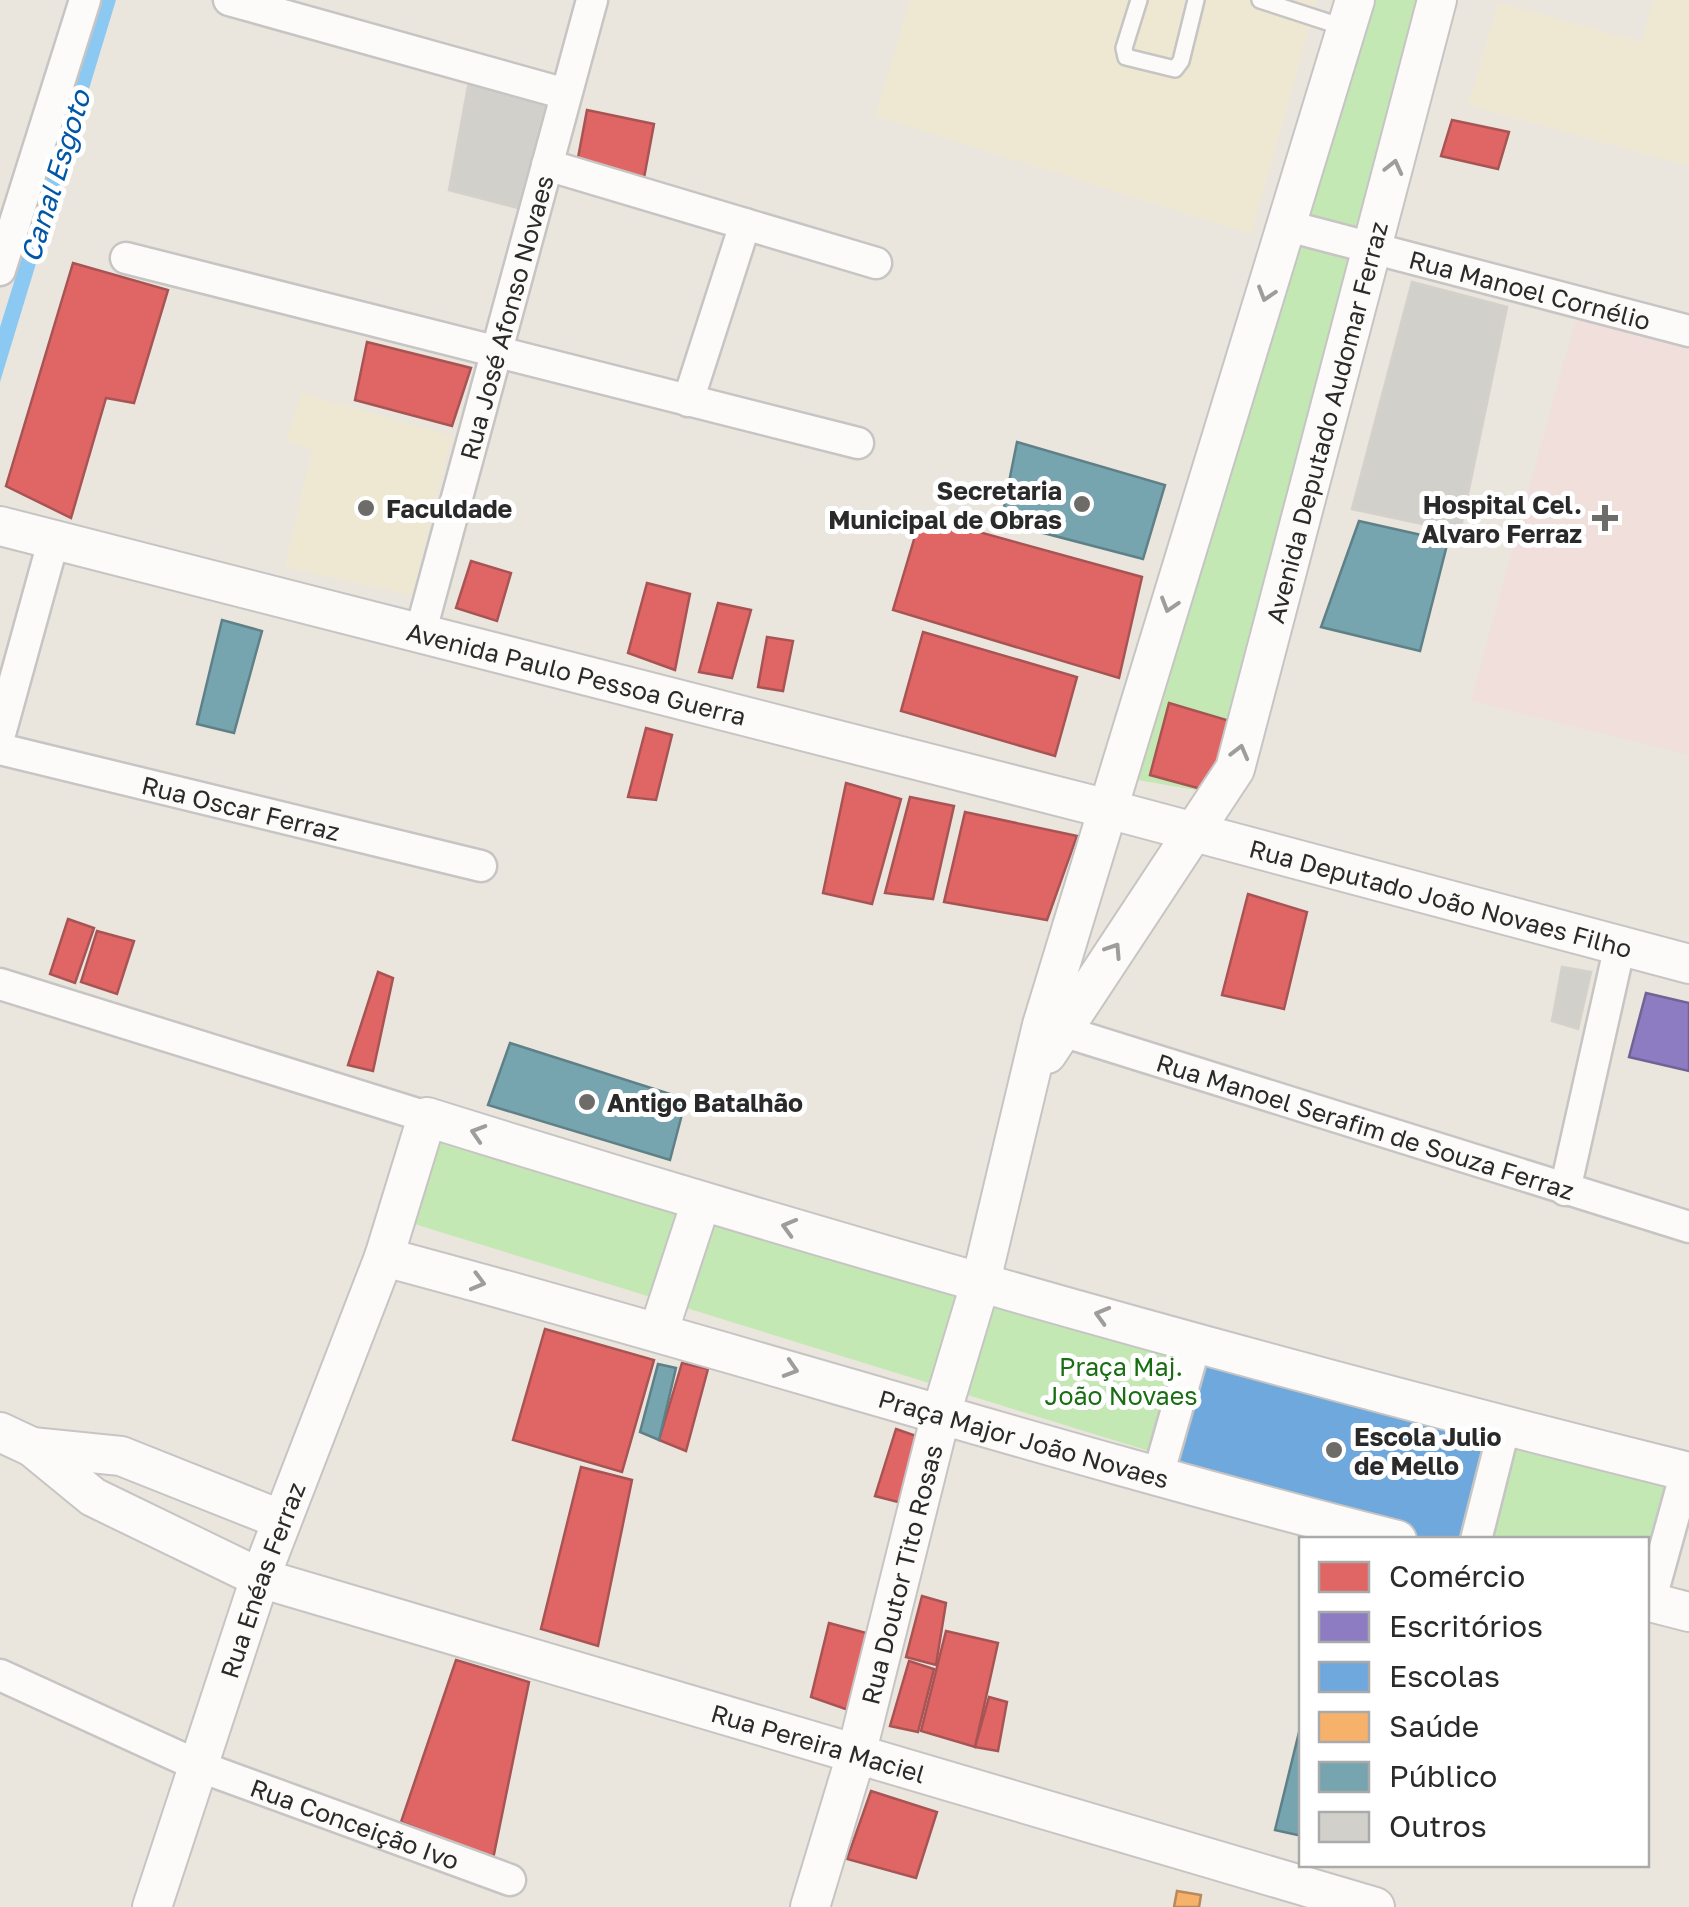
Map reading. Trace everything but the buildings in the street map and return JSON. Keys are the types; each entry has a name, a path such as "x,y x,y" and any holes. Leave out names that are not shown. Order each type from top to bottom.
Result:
{"street":[{"path":"0,270 85,0"},
{"path":"229,0 566,94"},
{"name":"Rua José Afonso Novaes","path":"420,634 592,0"},
{"name":"Avenida Deputado Audomar Ferraz","path":"1051,1028 1190,834 1216,804 1236,769 1437,0"},
{"path":"1108,809 1351,14"},
{"path":"547,165 876,263"},
{"path":"688,401 746,224"},
{"name":"Rua Manoel Cornélio","path":"1288,226 1689,331"},
{"path":"126,258 858,443"},
{"name":"Avenida Paulo Pessoa Guerra","path":"0,526 1150,821"},
{"path":"0,734 54,542"},
{"name":"Rua Oscar Ferraz","path":"0,749 481,866"},
{"name":"Rua Doutor Tito Rosas","path":"810,1907 856,1756 941,1414 981,1281 1030,1084 1051,1028 1108,809"},
{"name":"Rua Deputado João Novaes Filho","path":"1150,821 1689,964"},
{"path":"1564,1190 1620,945"},
{"path":"0,984 701,1202 1196,1342 1688,1472 1649,1599"},
{"name":"Rua Manoel Serafim de Souza Ferraz","path":"1051,1028 1689,1227"},
{"name":"Rua Enéas Ferraz","path":"152,1907 260,1578 384,1257 427,1117"},
{"path":"658,1330 701,1202"},
{"name":"Praça Major João Novaes","path":"384,1257 658,1330 1157,1479 1196,1342"},
{"path":"1477,1537 1504,1424"},
{"path":"16,1439 121,1456 282,1520"},
{"name":"Rua Pereira Maciel","path":"16,1439 93,1497 260,1578 1375,1907"},
{"path":"1157,1479 1384,1537"},
{"path":"1649,1602 1689,1612"},
{"name":"Rua Conceição Ivo","path":"0,1675 201,1767 510,1880"}],"lane":[{"path":"1139,0 1124,48 1126,57 1164,70 1174,69 1182,61 1196,0"},
{"path":"1260,0 1351,14"}],"shaded area":[{"path":"910,0 1317,0 1251,234 876,116"},
{"path":"1653,0 1689,0 1689,166 1468,105 1499,3 1642,42"},
{"name":"Hospital Cel. Alvaro Ferraz","path":"1581,300 1689,336 1689,755 1471,701"},
{"name":"Faculdade","path":"301,393 452,436 412,595 285,567 312,450 287,441"}],"green space":[{"path":"1335,0 1442,0 1224,795 1115,776"},
{"name":"Praça Maj. João Novaes","path":"442,1125 1196,1342 1162,1455 408,1222"},
{"path":"1518,1441 1673,1483 1649,1571 1649,1537 1494,1537"}],"water":[{"name":"Canal Esgoto","path":"102,0 116,0 0,382 0,327"}],"place":[{"name":"Secretaria Municipal de Obras","path":"1082,504"},
{"name":"Faculdade","path":"366,508"},
{"name":"Hospital Cel. Alvaro Ferraz","path":"1605,518"},
{"name":"Antigo Batalhão","path":"587,1102"},
{"name":"Escola Julio de Mello","path":"1334,1450"}]}
